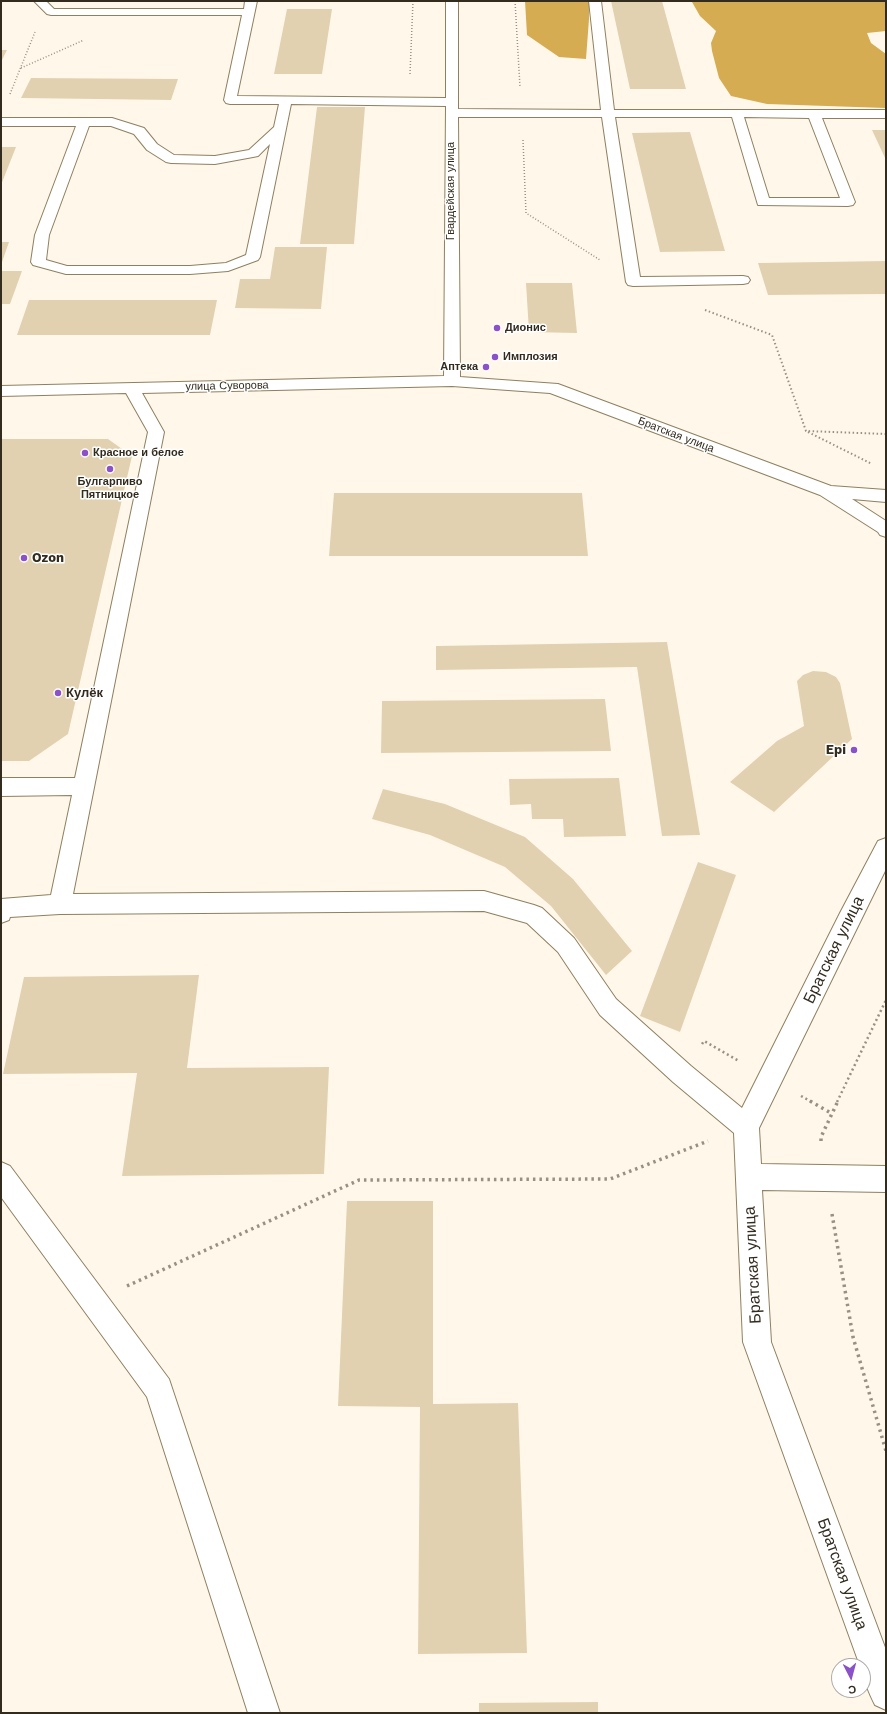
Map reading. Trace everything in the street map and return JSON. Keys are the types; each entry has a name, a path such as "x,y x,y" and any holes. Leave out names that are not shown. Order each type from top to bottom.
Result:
{"street":[{"path":"40,1 51,12 250,6 230,100 410,102 451,108 608,114 886,114"},
{"name":"Гвардейская улица","path":"452,1 452,381"},
{"path":"595,1 608,114 633,282 743,280"},
{"path":"84,122 42,235 38,262 66,270 190,270 228,267 253,257 286,100"},
{"path":"737,114 763,202 848,202 814,114"},
{"path":"1,122 112,122 139,132 152,147 171,159 215,160 253,153 279,129"},
{"name":"улица Суворова","path":"1,391 452,381"},
{"name":"Братская улица","path":"452,381 552,388 826,491 884,528 886,531"},
{"path":"60,904 156,432 132,389"},
{"path":"826,491 886,496"},
{"path":"1,787 84,786"},
{"name":"Братская улица","path":"886,847 848,920 746,1127 757,1342 886,1694"},
{"path":"1,913 2,908 60,904 484,902 534,915 566,945 608,1007 682,1074 746,1127"},
{"path":"1,1175 159,1389 264,1713"},
{"path":"749,1177 886,1179"}],"path":[{"path":"410,102 413,1"},
{"path":"9,95 41,18 51,12"},
{"path":"806,431 873,465"},
{"path":"94,1301 359,1180 610,1179 746,1127"},
{"path":"853,1337 886,1450"}],"shaded area":[{"path":"525,1 589,1 586,59 559,57 527,35"},
{"path":"689,1 886,1 886,31 867,33 871,43 886,54 886,108 767,104 731,96 719,78 712,51 711,43 716,31 700,16 692,2"}],"building":[{"path":"611,1 662,1 686,89 630,89"},
{"path":"287,9 332,9 322,74 274,74"},
{"path":"1,50 7,50 1,62"},
{"path":"31,78 178,79 171,100 21,98"},
{"path":"317,107 365,107 354,244 300,244"},
{"path":"872,130 886,130 886,160"},
{"path":"690,132 725,251 660,252 632,133"},
{"path":"1,147 16,147 1,185"},
{"path":"1,242 9,242 1,265"},
{"path":"275,247 327,247 321,309 235,308 240,279 270,279"},
{"path":"886,261 886,294 768,295 758,263"},
{"path":"1,271 22,271 10,304 1,304"},
{"path":"526,283 572,283 577,333 529,332"},
{"path":"29,300 217,300 210,335 17,335"},
{"path":"1,439 108,439 132,456 68,734 29,761 1,761"},
{"path":"334,493 582,493 588,556 329,556"},
{"path":"667,642 700,835 662,836 637,667 436,670 436,646"},
{"path":"813,671 826,672 836,677 840,683 852,739 774,812 730,782 777,741 804,726 797,681 803,675"},
{"path":"605,699 611,751 381,753 382,701"},
{"path":"619,778 626,836 564,837 563,819 532,819 531,804 510,805 509,779"},
{"path":"383,789 445,804 525,837 573,879 632,951 606,975 551,906 505,867 430,835 372,819"},
{"path":"698,862 736,875 680,1032 640,1016"},
{"path":"199,975 187,1068 329,1067 324,1174 122,1176 137,1073 3,1074 24,977"},
{"path":"347,1201 433,1201 433,1404 518,1403 527,1653 418,1654 420,1407 338,1406"},
{"path":"598,1702 598,1713 479,1713 479,1703"}],"place":[{"name":"Дионис","path":"497,328"},
{"name":"Имплозия","path":"495,357"},
{"name":"Аптека","path":"486,367"},
{"name":"Красное и белое","path":"85,453"},
{"name":"Булгарпиво Пятницкое","path":"110,469"},
{"name":"Ozon","path":"24,558"},
{"name":"Кулёк","path":"58,693"},
{"name":"Epi","path":"854,750"}]}
